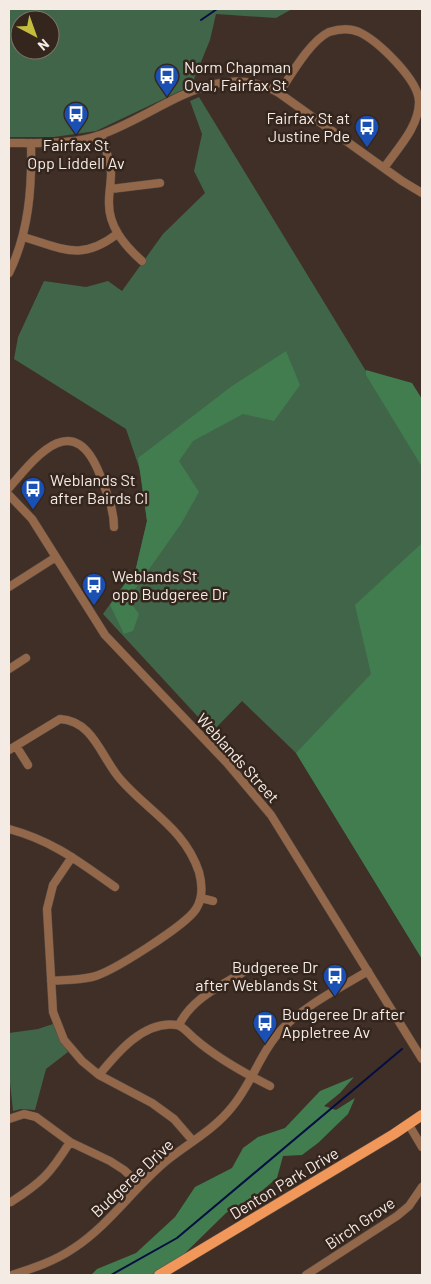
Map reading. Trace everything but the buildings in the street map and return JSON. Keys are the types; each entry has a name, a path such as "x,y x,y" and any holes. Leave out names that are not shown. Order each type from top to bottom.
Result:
{"main road":[{"name":"Denton Park Drive","path":"159,1275 422,1115"}],"street":[{"path":"278,93 319,38 330,32 347,29 358,31 372,39 411,80 419,101 415,122 384,168"},
{"path":"9,143 85,139 101,135 212,83 244,81 266,86 278,93 422,193"},
{"path":"101,135 110,162 110,213 117,234 142,261"},
{"path":"9,273 23,237 30,198 31,143"},
{"path":"110,189 160,183"},
{"path":"23,237 74,251 83,251 102,244 117,234"},
{"path":"9,488 38,454 54,445 71,441 84,446 93,457 114,513 114,527"},
{"name":"Weblands Street","path":"9,495 32,519 108,639 227,763 260,801 285,836 422,1059"},
{"path":"9,587 56,557"},
{"path":"9,669 26,658"},
{"path":"9,750 60,720 80,724 122,782 178,834 199,872 201,898 196,909 186,921 94,977 50,981"},
{"path":"16,746 28,765"},
{"path":"9,829 34,836 59,847 116,887"},
{"path":"72,857 54,884 47,909 53,1012 64,1040 82,1061 99,1075 152,1103 174,1119 193,1141"},
{"path":"201,898 212,901"},
{"name":"Budgeree Drive","path":"12,1275 46,1263 75,1248 93,1234 166,1161 231,1109 274,1040 292,1020 368,970"},
{"path":"179,1025 187,1009 245,971"},
{"path":"99,1075 118,1052 141,1034 164,1025 179,1025 216,1055 270,1086"},
{"path":"9,1119 24,1114 36,1117 70,1142 110,1161 124,1170 140,1185"},
{"path":"409,1124 422,1146"},
{"path":"11,1202 35,1187 51,1172 70,1142"},
{"name":"Birch Grove","path":"306,1275 397,1216 408,1206 422,1187"}],"green space":[{"path":"9,9 292,9 276,18 216,14 210,40 194,79 195,84 96,131 54,137 9,137"},
{"path":"199,97 422,463 422,959 296,753 242,701 212,732 103,614 136,568 147,521 140,470 126,429 14,359 18,337 44,281 86,287 108,281 122,291 163,234 205,193 194,171 202,134 190,101"},
{"path":"286,351 300,385 274,421 243,414 193,441 179,461 199,492 181,524 128,599 139,614 133,631 124,634 110,605 136,568 147,521 138,458 232,386"},
{"path":"366,370 412,383 422,399 422,467 366,375"},
{"path":"422,543 422,959 296,753 371,674 355,605"},
{"path":"53,1024 68,1052 46,1069 35,1110 21,1109 13,1111 9,1073 9,1033 38,1029"},
{"path":"354,1077 340,1093 324,1106 336,1110 355,1098 348,1114 318,1143 302,1155 283,1156 277,1178 258,1194 226,1213 180,1258 151,1275 91,1275 97,1269 136,1253 175,1217 195,1187 232,1168 243,1148 258,1137 285,1128 320,1091"}],"waterway":[{"path":"201,20 217,9"},
{"path":"111,1275 177,1238 402,1049"}],"place":[{"name":"Norm Chapman Oval, Fairfax St","path":"167,97"},
{"name":"Fairfax St Opp Liddell Av","path":"76,135"},
{"name":"Fairfax St at Justine Pde","path":"367,148"},
{"name":"Weblands St after Bairds Cl","path":"33,510"},
{"name":"Weblands St opp Budgeree Dr","path":"94,606"},
{"name":"Budgeree Dr after Weblands St","path":"335,997"},
{"name":"Budgeree Dr after Appletree Av","path":"265,1044"}]}
